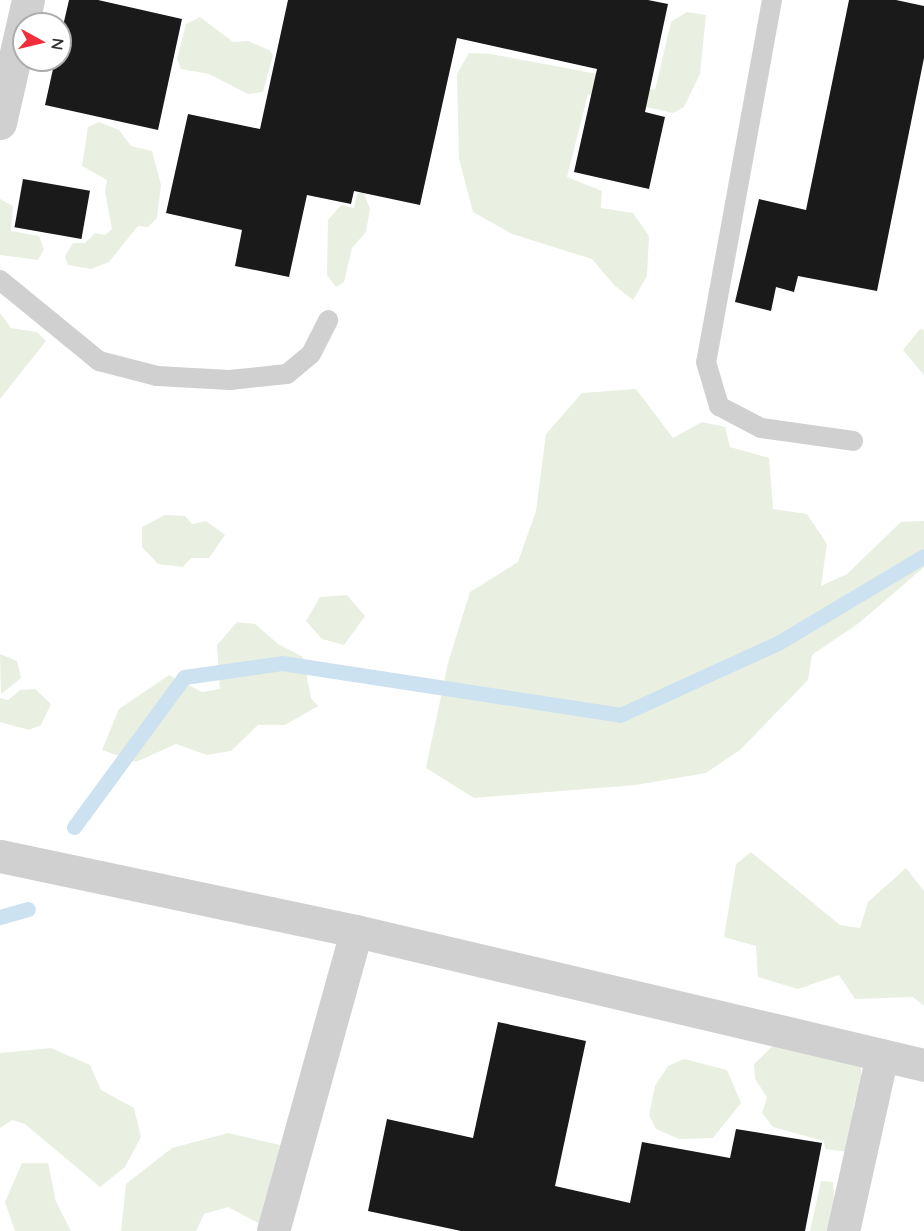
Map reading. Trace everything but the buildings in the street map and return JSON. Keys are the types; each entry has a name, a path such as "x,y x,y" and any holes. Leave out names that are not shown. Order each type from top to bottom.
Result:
{"street":[{"path":"0,123 28,0"},
{"path":"0,856 356,931 924,1065"},
{"path":"273,1231 356,931"},
{"path":"843,1231 882,1055"}],"lane":[{"path":"772,0 706,362 719,406 761,428 853,441"},
{"path":"0,280 99,361 157,376 230,380 287,374 311,354 328,320"}],"green space":[{"path":"687,12 706,15 700,74 684,107 673,113 588,94 567,177 602,191 601,208 633,213 649,236 647,276 633,300 614,285 592,259 512,234 473,212 459,159 457,74 469,53 491,54 603,75 655,90 671,22"},
{"path":"200,17 233,42 248,41 269,50 273,55 263,92 248,94 209,74 181,69 177,59 186,24"},
{"path":"99,122 119,130 131,146 152,151 161,185 157,218 148,227 138,226 109,262 91,269 68,265 65,256 73,243 85,243 95,233 105,235 112,229 105,192 107,180 82,166 88,127"},
{"path":"357,193 364,193 370,209 366,232 352,248 344,282 336,287 327,275 328,220 341,205 354,208"},
{"path":"0,199 13,206 11,231 39,236 44,249 38,260 0,255"},
{"path":"0,313 11,328 37,332 46,341 0,399"},
{"path":"920,329 924,330 924,375 903,350"},
{"path":"636,389 673,438 702,422 725,427 730,447 769,458 773,509 807,514 827,544 821,586 847,574 901,522 924,521 924,567 859,623 812,655 808,680 740,750 706,773 636,785 474,798 426,768 448,663 470,592 518,562 536,511 546,434 582,393"},
{"path":"165,515 185,516 192,524 206,521 225,535 209,558 191,558 183,567 158,564 142,547 142,527"},
{"path":"347,595 365,616 344,645 322,639 306,621 320,597"},
{"path":"237,622 255,624 278,644 303,657 311,698 318,706 285,725 258,725 231,751 207,755 176,744 136,762 102,750 119,709 169,675 202,692 220,689 217,645"},
{"path":"0,654 17,661 21,678 1,694"},
{"path":"35,689 51,704 41,725 29,730 0,722 0,698 8,700 20,690"},
{"path":"751,852 840,925 860,928 868,902 906,868 924,891 924,1006 913,997 855,999 839,975 798,989 758,977 756,946 724,937 736,864"},
{"path":"777,1042 860,1060 862,1082 853,1107 867,1116 849,1152 825,1149 824,1141 773,1127 762,1113 767,1097 755,1079 754,1064"},
{"path":"51,1048 90,1065 101,1090 134,1108 141,1137 125,1167 100,1187 25,1124 12,1120 0,1128 0,1053"},
{"path":"684,1059 727,1070 741,1103 713,1138 679,1139 656,1129 649,1115 655,1086 668,1066"},
{"path":"228,1133 280,1145 264,1226 228,1207 204,1214 196,1231 121,1231 126,1184 172,1148"},
{"path":"22,1163 48,1163 56,1202 71,1231 15,1231 5,1202"},
{"path":"821,1181 833,1182 836,1231 810,1231"}],"waterway":[{"path":"74,827 184,677 282,663 620,715 778,643 924,556"},
{"path":"0,917 28,909"}]}
